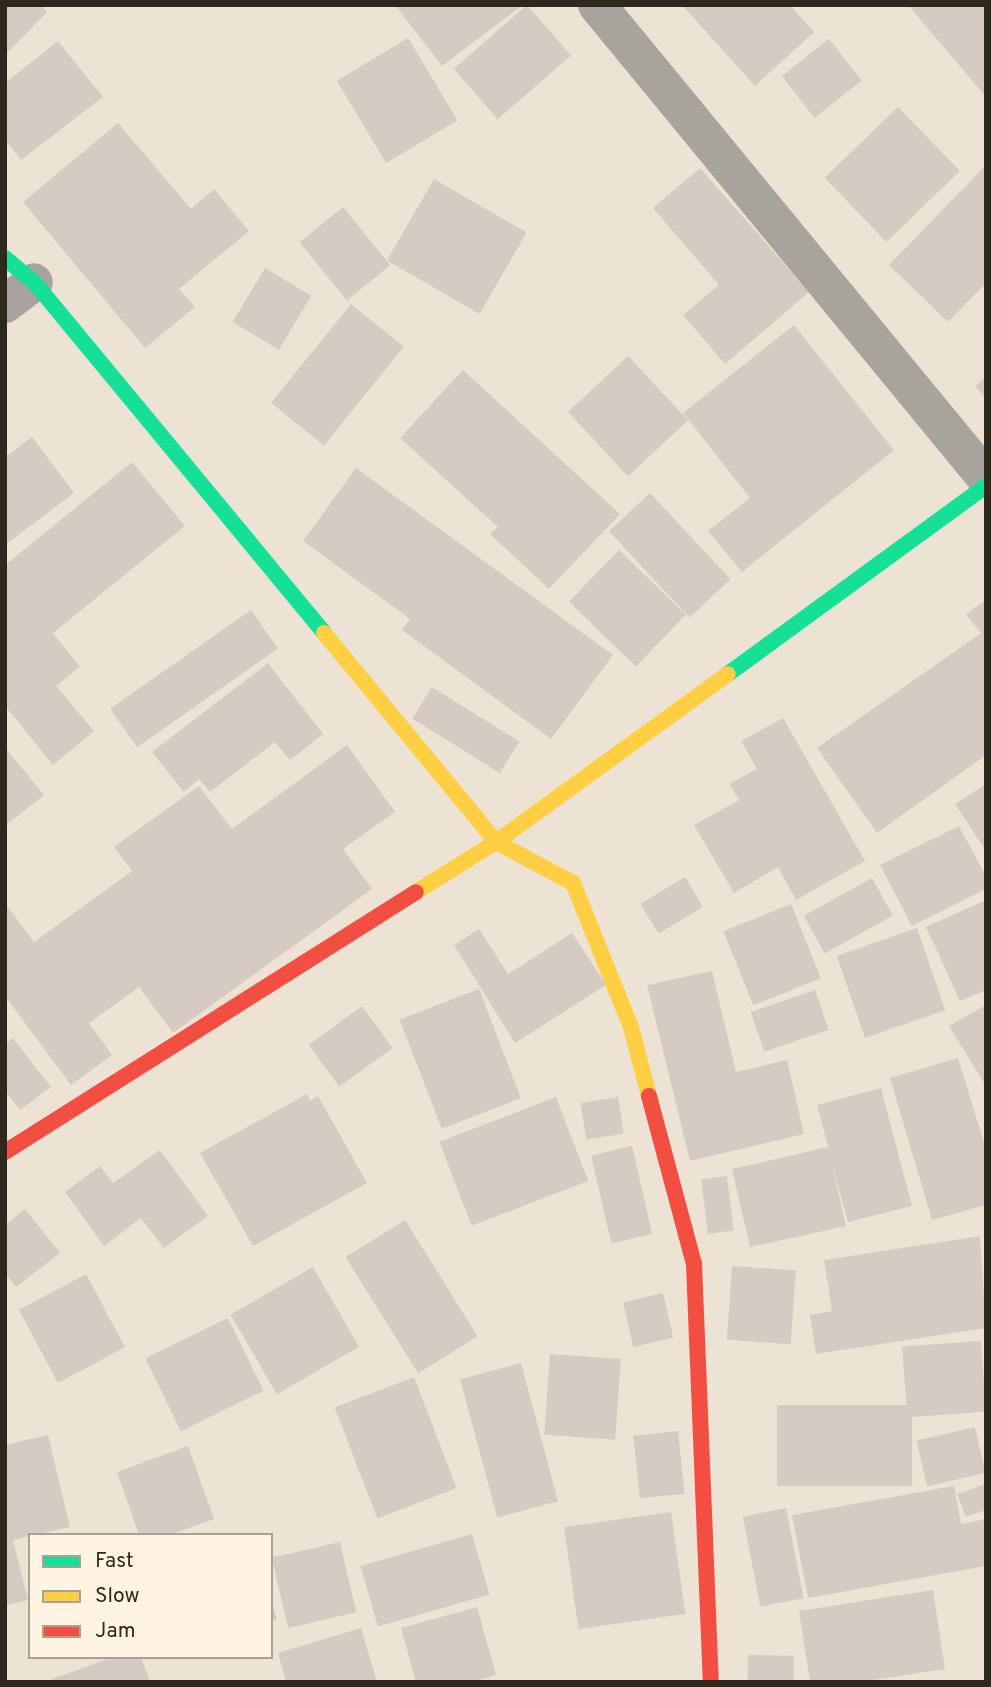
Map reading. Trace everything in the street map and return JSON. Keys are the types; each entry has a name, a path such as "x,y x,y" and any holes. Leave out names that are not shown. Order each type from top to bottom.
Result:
{"street":[{"path":"597,5 986,478"},
{"path":"5,258 20,293 496,842 573,883 631,1027 694,1264 710,1682"},
{"path":"5,1152 496,842 986,486"}],"building":[{"path":"5,5 41,5 47,12 5,55"},
{"path":"395,5 523,5 442,66"},
{"path":"527,5 571,56 498,119 454,69"},
{"path":"682,5 790,5 814,32 755,86"},
{"path":"908,5 986,5 986,97"},
{"path":"408,38 457,120 386,163 337,81"},
{"path":"829,39 862,81 814,118 782,76"},
{"path":"58,41 103,97 21,160 5,140 5,83"},
{"path":"898,107 960,171 886,242 825,178"},
{"path":"118,123 191,209 214,189 249,231 179,289 195,307 145,348 23,202"},
{"path":"986,165 986,283 948,322 889,265"},
{"path":"700,168 809,292 725,364 683,315 719,285 653,208"},
{"path":"434,179 527,232 480,314 387,260"},
{"path":"343,207 390,265 347,301 299,242"},
{"path":"265,268 311,296 279,350 233,322"},
{"path":"351,304 404,347 324,445 271,403"},
{"path":"794,325 894,450 742,572 708,531 750,498 683,413"},
{"path":"628,356 688,420 628,476 568,412"},
{"path":"463,370 620,514 549,589 490,534 498,527 400,438"},
{"path":"986,377 986,399 975,386"},
{"path":"32,437 74,493 5,545 5,457"},
{"path":"132,462 185,526 53,633 80,667 56,686 94,731 53,765 5,706 5,565"},
{"path":"356,468 613,655 551,739 402,630 410,619 303,541"},
{"path":"650,493 730,579 690,617 609,531"},
{"path":"619,550 686,615 636,666 569,602"},
{"path":"986,600 986,755 877,833 817,748 981,633 966,614"},
{"path":"251,610 278,649 137,747 110,709"},
{"path":"268,663 323,734 290,760 275,742 210,792 199,779 184,792 152,752"},
{"path":"432,687 519,742 500,773 412,718"},
{"path":"783,718 865,861 796,900 778,867 734,893 694,825 739,800 729,784 757,769 741,741"},
{"path":"347,745 395,812 343,849 372,889 173,1033 139,987 89,1023 112,1055 71,1085 8,1000 5,1002 5,903 34,942 132,871 114,847 199,786 232,829"},
{"path":"5,747 44,795 5,826"},
{"path":"986,784 986,851 955,804"},
{"path":"959,826 986,876 986,889 912,926 880,865"},
{"path":"685,877 703,907 658,934 640,904"},
{"path":"872,878 893,916 825,953 804,916"},
{"path":"986,900 986,990 960,1001 926,927"},
{"path":"791,904 821,978 753,1006 723,931"},
{"path":"917,928 945,1010 865,1038 837,956"},
{"path":"479,929 508,974 572,933 606,985 515,1043 454,945"},
{"path":"712,971 736,1072 787,1060 804,1134 690,1161 647,985"},
{"path":"479,989 521,1098 442,1129 400,1019"},
{"path":"815,990 829,1030 764,1052 751,1012"},
{"path":"986,1005 986,1086 949,1026"},
{"path":"362,1006 393,1048 339,1087 309,1045"},
{"path":"13,1038 51,1087 20,1110 5,1091 5,1044"},
{"path":"958,1058 986,1149 986,1205 932,1220 890,1078"},
{"path":"881,1088 912,1206 848,1222 833,1168 846,1226 750,1247 732,1169 828,1147 817,1105"},
{"path":"307,1094 310,1101 318,1096 367,1183 253,1246 200,1153"},
{"path":"556,1097 588,1181 472,1226 439,1142"},
{"path":"618,1097 624,1134 586,1139 580,1103"},
{"path":"632,1146 652,1234 611,1243 591,1155"},
{"path":"160,1150 208,1216 164,1248 141,1218 104,1246 65,1192 100,1166 113,1183"},
{"path":"727,1176 734,1231 708,1234 701,1179"},
{"path":"25,1209 60,1253 16,1287 5,1273 5,1225"},
{"path":"405,1220 478,1336 418,1373 346,1257"},
{"path":"980,1236 986,1328 816,1354 810,1315 832,1311 824,1260"},
{"path":"732,1266 796,1270 791,1344 727,1340"},
{"path":"313,1267 359,1347 277,1394 231,1314"},
{"path":"86,1274 125,1347 58,1383 19,1310"},
{"path":"663,1293 673,1338 633,1347 623,1302"},
{"path":"228,1318 264,1391 181,1431 145,1358"},
{"path":"981,1341 986,1412 907,1417 902,1347"},
{"path":"550,1354 621,1359 615,1440 544,1435"},
{"path":"521,1363 558,1501 497,1517 460,1379"},
{"path":"414,1377 457,1488 377,1519 335,1407"},
{"path":"777,1405 912,1405 912,1486 777,1486"},
{"path":"975,1427 986,1473 927,1486 917,1440"},
{"path":"678,1431 685,1494 640,1498 633,1436"},
{"path":"48,1435 70,1527 44,1533 28,1533 28,1537 13,1540 28,1600 5,1606 5,1445"},
{"path":"188,1446 214,1519 175,1533 138,1533 117,1472"},
{"path":"986,1484 986,1510 966,1517 957,1494"},
{"path":"954,1486 961,1524 986,1519 986,1566 808,1598 792,1515"},
{"path":"786,1508 804,1598 760,1607 743,1516"},
{"path":"671,1512 685,1614 578,1629 564,1527"},
{"path":"472,1534 489,1595 378,1627 360,1566"},
{"path":"340,1542 356,1612 288,1628 273,1557"},
{"path":"933,1590 945,1669 860,1682 810,1682 799,1611"},
{"path":"477,1607 496,1675 473,1682 416,1682 401,1628"},
{"path":"361,1628 377,1682 286,1682 278,1653"},
{"path":"748,1655 794,1656 794,1682 748,1682"},
{"path":"107,1659 142,1659 150,1682 44,1682"}],"traffic: fast":[{"path":"5,258 34,282 324,633"},
{"path":"728,674 986,486"}],"traffic: slow":[{"path":"324,633 496,842 573,883 631,1027 649,1096"},
{"path":"416,892 496,842 728,674"}],"traffic: jam":[{"path":"5,1152 416,892"},
{"path":"649,1096 694,1264 711,1682"}]}
